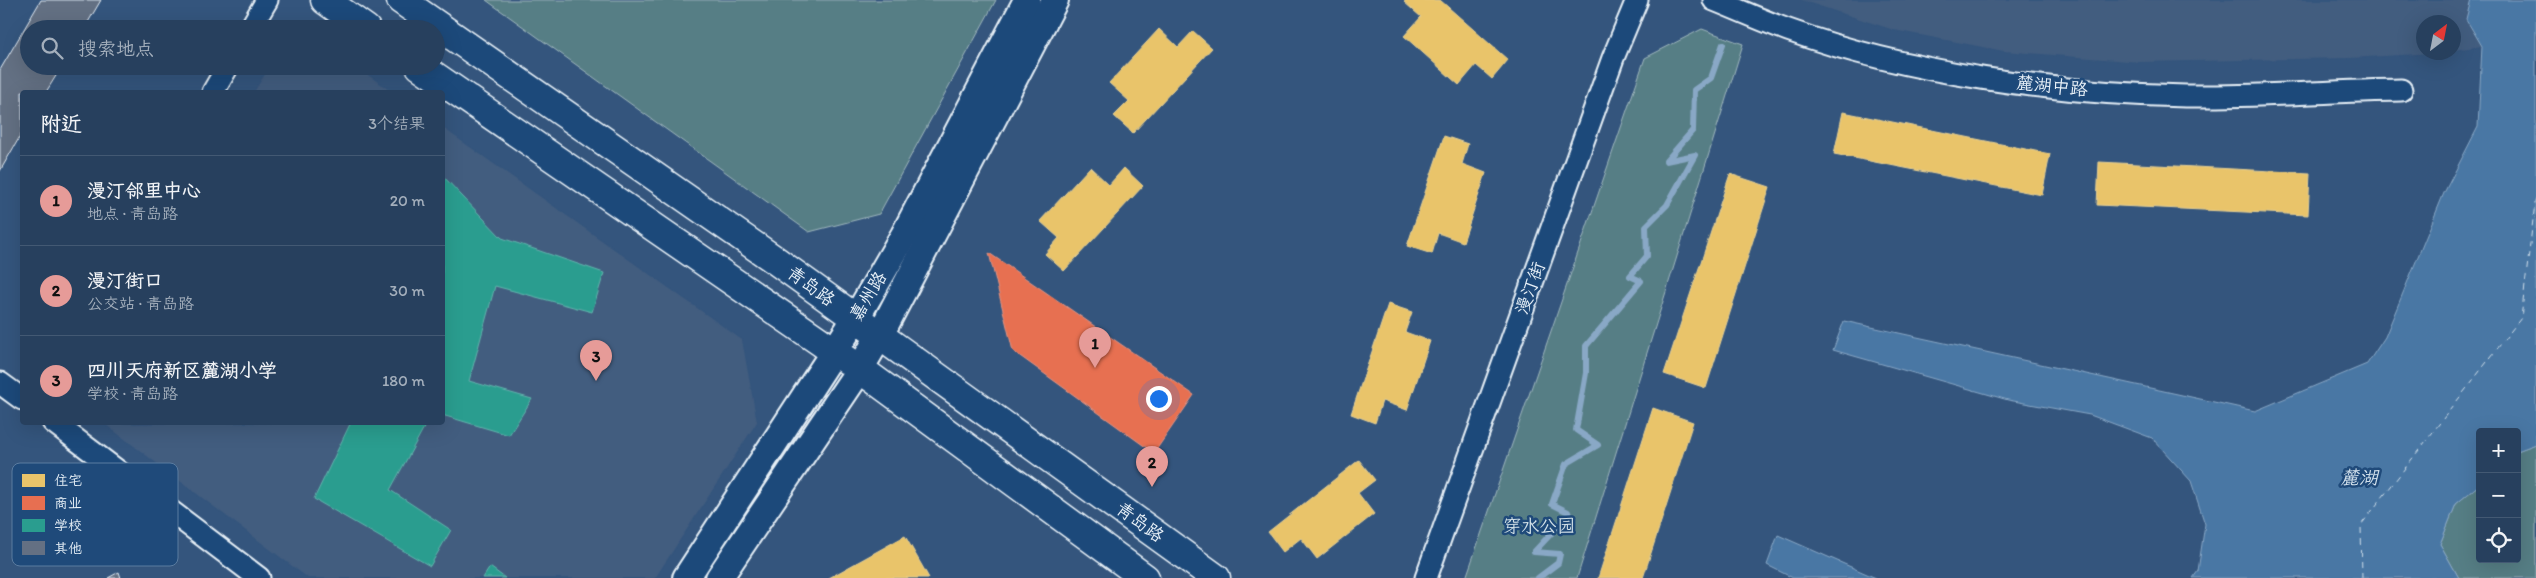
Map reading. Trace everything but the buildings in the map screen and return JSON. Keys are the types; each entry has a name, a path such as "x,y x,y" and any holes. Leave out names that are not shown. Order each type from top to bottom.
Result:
{"main road":[{"path":"325,0 353,20"},
{"name":"青岛路","path":"401,0 430,20"},
{"name":"青岛路","path":"445,31 880,335 1216,578"},
{"path":"433,75 860,369 1145,578"}],"street":[{"path":"255,20 267,0"},
{"name":"嘉州路","path":"686,578 856,318 904,235 1027,0"},
{"name":"嘉州路","path":"719,578 860,369 880,335 1055,0"},
{"name":"漫汀街","path":"1426,578 1613,58 1637,0"},
{"name":"麓湖中路","path":"1714,0 1789,30 1816,38 1889,59 1989,80 2080,90 2186,96 2401,90"},
{"path":"214,90 223,75"},
{"path":"0,383 20,398"},
{"path":"57,425 107,463"},
{"path":"178,517 259,578"}],"shaded area":[{"path":"1801,0 2471,0 2466,19 2482,46 2461,49 2461,15 2416,15 2416,54 2349,58 2140,62 2004,51 1894,30"},
{"path":"265,75 368,75 389,90 255,90"},
{"path":"445,129 742,340 757,422 655,578 308,578 178,479 178,463 156,463 106,425 445,425"}],"green space":[{"path":"486,0 996,0 879,214 809,232"},
{"name":"穿水公园","path":"1702,29 1743,44 1577,578 1466,578 1645,58"},
{"path":"2536,444 2536,578 2459,578 2440,544 2456,504 2476,487 2476,563 2521,563 2521,450"}],"water":[{"name":"麓湖","path":"2471,0 2536,0 2536,444 2521,450 2521,428 2476,428 2476,487 2456,504 2440,544 2459,578 2193,578 2198,571 2205,524 2191,481 2152,438 2090,415 2008,400 1833,350 1844,321 2255,411 2367,364 2385,337 2444,193 2478,127 2482,46 2466,19"},
{"path":"1778,535 1876,578 1793,578 1767,565"}],"waterway":[{"path":"1538,578 1558,563 1560,554 1534,552 1559,525 1570,518 1568,512 1552,504 1566,464 1598,445 1576,430 1586,373 1586,346 1641,281 1630,276 1647,256 1646,226 1667,205 1695,155 1666,161 1693,130 1694,90 1711,78 1723,44"}],"ferry route":[{"path":"2362,578 2361,525 2521,318 2536,195"}],"place":[{"name":"漫汀邻里中心","path":"1095,368"},
{"name":"四川天府新区麓湖小学","path":"596,381"},
{"name":"漫汀街口","path":"1152,487"}]}
